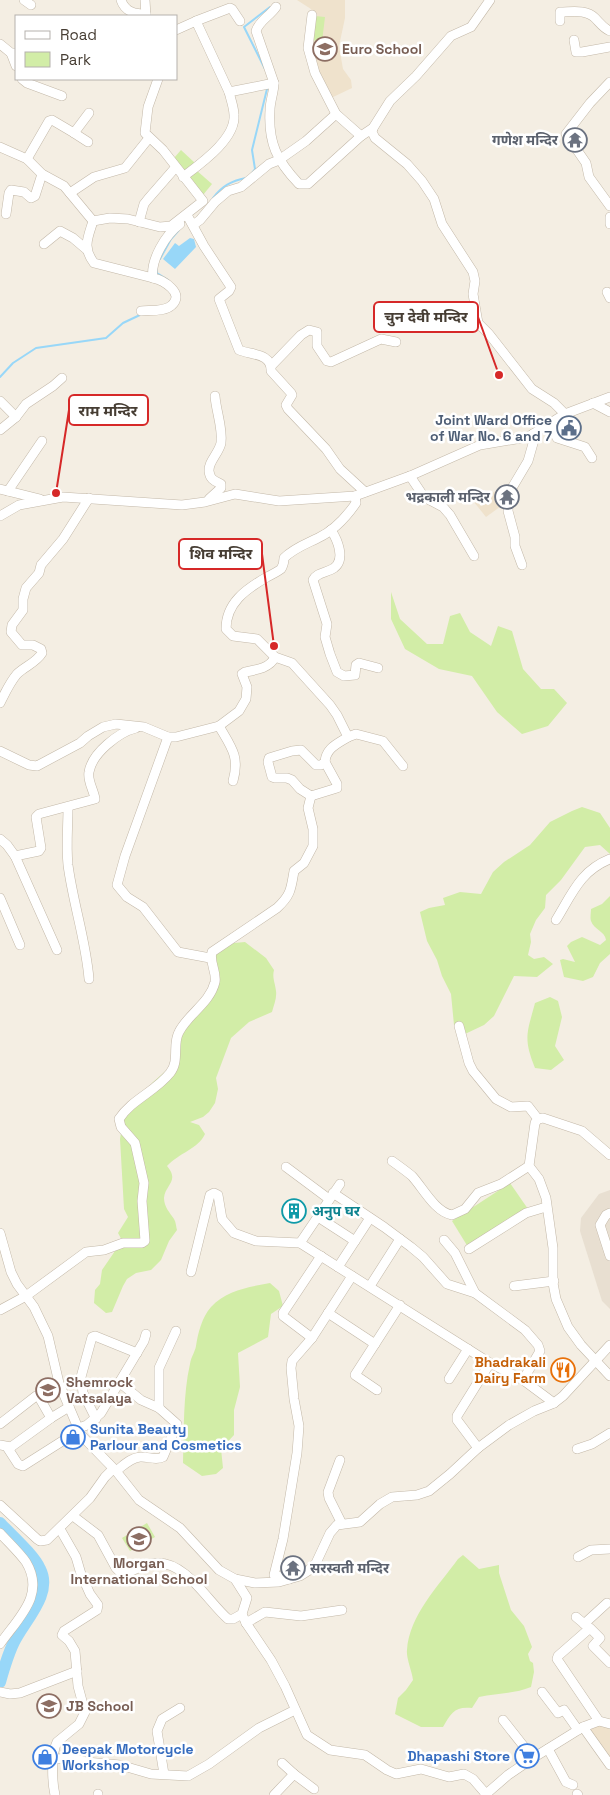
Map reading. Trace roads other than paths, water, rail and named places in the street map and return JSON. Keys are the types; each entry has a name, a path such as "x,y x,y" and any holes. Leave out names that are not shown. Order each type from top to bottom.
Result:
{"street":[{"path":"121,0 128,10 146,15 144,0"},
{"path":"276,7 258,25 256,31 270,83 271,136 279,160 299,184 308,184 372,128 390,101 416,76 451,36 471,27 490,0"},
{"path":"178,29 196,20 230,8 240,21"},
{"path":"560,22 560,12 587,12 600,25 610,31"},
{"path":"312,15 308,48 315,72 336,114 361,136"},
{"path":"183,177 210,156 225,139 232,129 234,117 229,92 196,20"},
{"path":"574,40 576,52 610,47"},
{"path":"0,44 14,53"},
{"path":"24,80 62,96"},
{"path":"153,278 152,272 156,257 167,237 176,227 190,219 203,201 163,150 145,133 146,115 158,80"},
{"path":"610,82 590,103 566,134 586,163 589,177 610,206"},
{"path":"229,92 270,83"},
{"path":"74,132 89,113"},
{"path":"93,221 110,218 128,219 160,227 171,226 190,219 200,220 215,202 228,191 241,187 269,164 279,160 306,141 336,114"},
{"path":"27,159 49,121 52,120 88,142"},
{"path":"372,128 375,138 407,164 434,199 442,224 473,272 475,281 473,294 478,323 489,334 532,389 554,403 565,414"},
{"path":"70,193 94,177 125,168 149,138"},
{"path":"1,142 36,166 42,174 64,186 93,221"},
{"path":"139,222 144,204 176,168"},
{"path":"6,214 11,190 24,192 31,198 35,196 42,174"},
{"path":"610,217 610,224"},
{"path":"190,219 231,287 219,299 239,350 252,352 268,360 272,365"},
{"path":"93,221 86,243 86,250 94,263 158,279 170,286 175,293 172,305 164,309 141,311"},
{"path":"44,244 60,232 73,238 86,250"},
{"path":"365,492 340,469 326,449 288,409 286,405 292,394 271,371 272,365 309,330 316,332 317,346 327,362 331,362 381,339 396,342"},
{"path":"0,430 16,417 26,404 62,378"},
{"path":"205,502 221,488 221,484 212,480 208,467 219,450 221,441 215,396"},
{"path":"0,516 19,505 63,497 182,505 205,502 235,494 279,501 355,496 410,476 480,445 528,437 565,414 610,397"},
{"path":"0,401 16,417"},
{"path":"593,403 610,412"},
{"path":"550,423 557,438 585,447 592,458"},
{"path":"522,565 515,546 515,537 508,510 509,493 528,461 534,440 533,434"},
{"path":"42,440 4,490 42,500"},
{"path":"410,476 424,497 442,507 450,515 474,556"},
{"path":"348,738 337,715 292,662 275,657 257,639 233,636 226,629 226,622 232,604 238,597 252,586 281,569 284,558 290,552 330,530 351,510 356,503 355,496"},
{"path":"0,703 16,675 27,665 38,659 42,653 41,649 33,645 22,645 11,632 12,625 23,610 26,588 38,573 41,565 63,540 89,498"},
{"path":"330,530 336,539 339,550 338,563 334,568 314,577 313,580 327,624 325,637 330,654 337,672 344,676 355,675 356,665 359,663 378,668"},
{"path":"0,751 29,765 37,766 80,743 103,727 116,724 144,727 168,737 176,737 219,726 239,711 246,699 247,688 242,674 264,667 274,661 275,657"},
{"path":"219,726 234,752 236,769 232,781"},
{"path":"15,856 39,851 41,848 36,817 39,814 94,799 88,773 96,758 107,744 127,730 144,727"},
{"path":"326,762 316,765 301,750 269,758 268,762 272,776 292,780 300,789 311,796 337,788 337,784 326,762 326,754 329,749 356,734 384,740 403,766"},
{"path":"168,737 125,856 118,885 127,897 143,907 178,952 210,958"},
{"path":"0,1310 26,1296 86,1252 104,1250 123,1243 142,1243 145,1241 142,1202 144,1183 134,1144 121,1127 119,1119 124,1112 164,1080 172,1071 176,1058 178,1033 211,994 215,981 215,972 210,958 212,952 277,908 286,899 291,890 294,871 304,863 313,846 313,829 308,808 311,796"},
{"path":"68,807 68,865 88,961 89,979"},
{"path":"0,839 15,856 57,950"},
{"path":"556,920 572,891 586,874 597,864 610,859"},
{"path":"0,898 20,945"},
{"path":"459,1026 473,1071 496,1099 511,1107 528,1106 538,1119"},
{"path":"538,1119 543,1118 582,1131 610,1155"},
{"path":"392,1162 411,1175 426,1195 444,1212 452,1215 465,1209 478,1193 501,1184 528,1166 535,1123 538,1119"},
{"path":"528,1166 539,1179 546,1198 553,1248 556,1300 568,1327 581,1345 610,1376"},
{"path":"286,1167 370,1218 400,1239 423,1257 447,1284 475,1293 525,1330 538,1345 540,1352 523,1380"},
{"path":"300,1244 340,1184"},
{"path":"191,1272 210,1196 214,1193 218,1195 222,1220 234,1233 256,1241 300,1244 370,1286 490,1363 523,1380 554,1403"},
{"path":"469,1249 526,1213 546,1207"},
{"path":"610,1213 606,1215 600,1225 610,1256"},
{"path":"318,1217 355,1241"},
{"path":"338,1267 370,1218"},
{"path":"0,1235 11,1272 34,1307 48,1336 59,1383 86,1442 114,1470 139,1500 180,1528 218,1570 235,1579 264,1584 300,1576 313,1568 334,1528 342,1524 360,1522 380,1504 392,1497 417,1495 430,1491 478,1448 522,1417 554,1403 563,1396 610,1345"},
{"path":"370,1286 400,1239"},
{"path":"444,1240 455,1253 475,1293"},
{"path":"312,1338 283,1316 283,1313 321,1256"},
{"path":"290,1579 274,1575 283,1539 297,1454 299,1426 294,1398 292,1361 312,1338 352,1276"},
{"path":"514,1286 554,1281"},
{"path":"377,1390 355,1375 400,1305"},
{"path":"328,1313 375,1344"},
{"path":"159,1408 159,1368 176,1330"},
{"path":"79,1428 87,1425 102,1413 146,1334"},
{"path":"96,1418 83,1393 81,1378 92,1337 94,1336 137,1353"},
{"path":"449,1379 468,1348"},
{"path":"478,1448 457,1416 490,1363"},
{"path":"0,1505 40,1541 47,1540 73,1516 114,1470 136,1457 142,1456 159,1459 163,1457 177,1424 159,1408 142,1400 119,1382"},
{"path":"0,1424 36,1396 39,1397 51,1418"},
{"path":"3,1446 11,1447 69,1407"},
{"path":"577,1449 592,1444 610,1433"},
{"path":"3,1446 18,1464 23,1466 64,1440"},
{"path":"340,1460 328,1492 342,1524"},
{"path":"73,1516 98,1535 113,1564 120,1573 123,1574 155,1563 172,1566 184,1573 228,1620 242,1614"},
{"path":"55,1795 54,1760 56,1742 73,1730 84,1716 78,1686 75,1651 69,1641 62,1635 97,1610 98,1605 90,1594 76,1557 60,1529"},
{"path":"0,1533 26,1562 34,1583 29,1603 0,1644"},
{"path":"578,1557 591,1550 610,1549"},
{"path":"235,1579 247,1598 242,1614 246,1623 271,1660 307,1735 330,1750 364,1755 386,1770 396,1774 421,1769 449,1777 464,1774 473,1779 485,1794 508,1775 581,1728 599,1721 610,1724"},
{"path":"599,1721 567,1677 557,1659 608,1603"},
{"path":"246,1623 265,1612 301,1616 342,1610"},
{"path":"576,1617 600,1638 593,1646 610,1662"},
{"path":"1,1692 10,1694 20,1693 77,1671"},
{"path":"542,1692 558,1713 564,1710 581,1728 610,1765"},
{"path":"164,1774 156,1731 162,1719 180,1708"},
{"path":"54,1760 74,1758 86,1762 120,1765 151,1774 182,1776 194,1773 259,1728 295,1710"},
{"path":"504,1720 533,1758"},
{"path":"548,1749 566,1782 573,1785"},
{"path":"282,1763 314,1788"},
{"path":"274,1795 294,1774"}],"water":[{"path":"190,238 194,239 196,247 175,269 163,259 175,243 179,246"}],"waterway":[{"path":"265,69 244,27 270,7"},
{"path":"251,174 255,169 252,150 267,89"},
{"path":"213,198 227,185 246,178"},
{"path":"160,259 171,239 179,230"},
{"path":"157,270 157,273 168,280"},
{"path":"0,377 13,363 36,348 106,338 123,323 142,314"},
{"path":"0,1523 37,1563 43,1578 40,1598 14,1642 0,1682"}],"place":[{"name":"Euro School","path":"325,49"},
{"name":"गणेश मन्दिर","path":"575,140"},
{"name":"चुन देवी मन्दिर","path":"499,375"},
{"name":"Joint Ward Office of War No. 6 and 7","path":"569,428"},
{"name":"राम मन्दिर","path":"56,493"},
{"name":"भद्रकाली मन्दिर","path":"507,497"},
{"name":"शिव मन्दिर","path":"274,646"},
{"name":"अनुप घर","path":"294,1211"},
{"name":"Bhadrakali Dairy Farm","path":"563,1370"},
{"name":"Shemrock Vatsalaya","path":"48,1390"},
{"name":"Sunita Beauty Parlour and Cosmetics","path":"73,1437"},
{"name":"Morgan International School","path":"139,1539"},
{"name":"सरस्वती मन्दिर","path":"293,1568"},
{"name":"JB School","path":"49,1706"},
{"name":"Dhapashi Store","path":"527,1756"},
{"name":"Deepak Motorcycle Workshop","path":"45,1757"}]}
